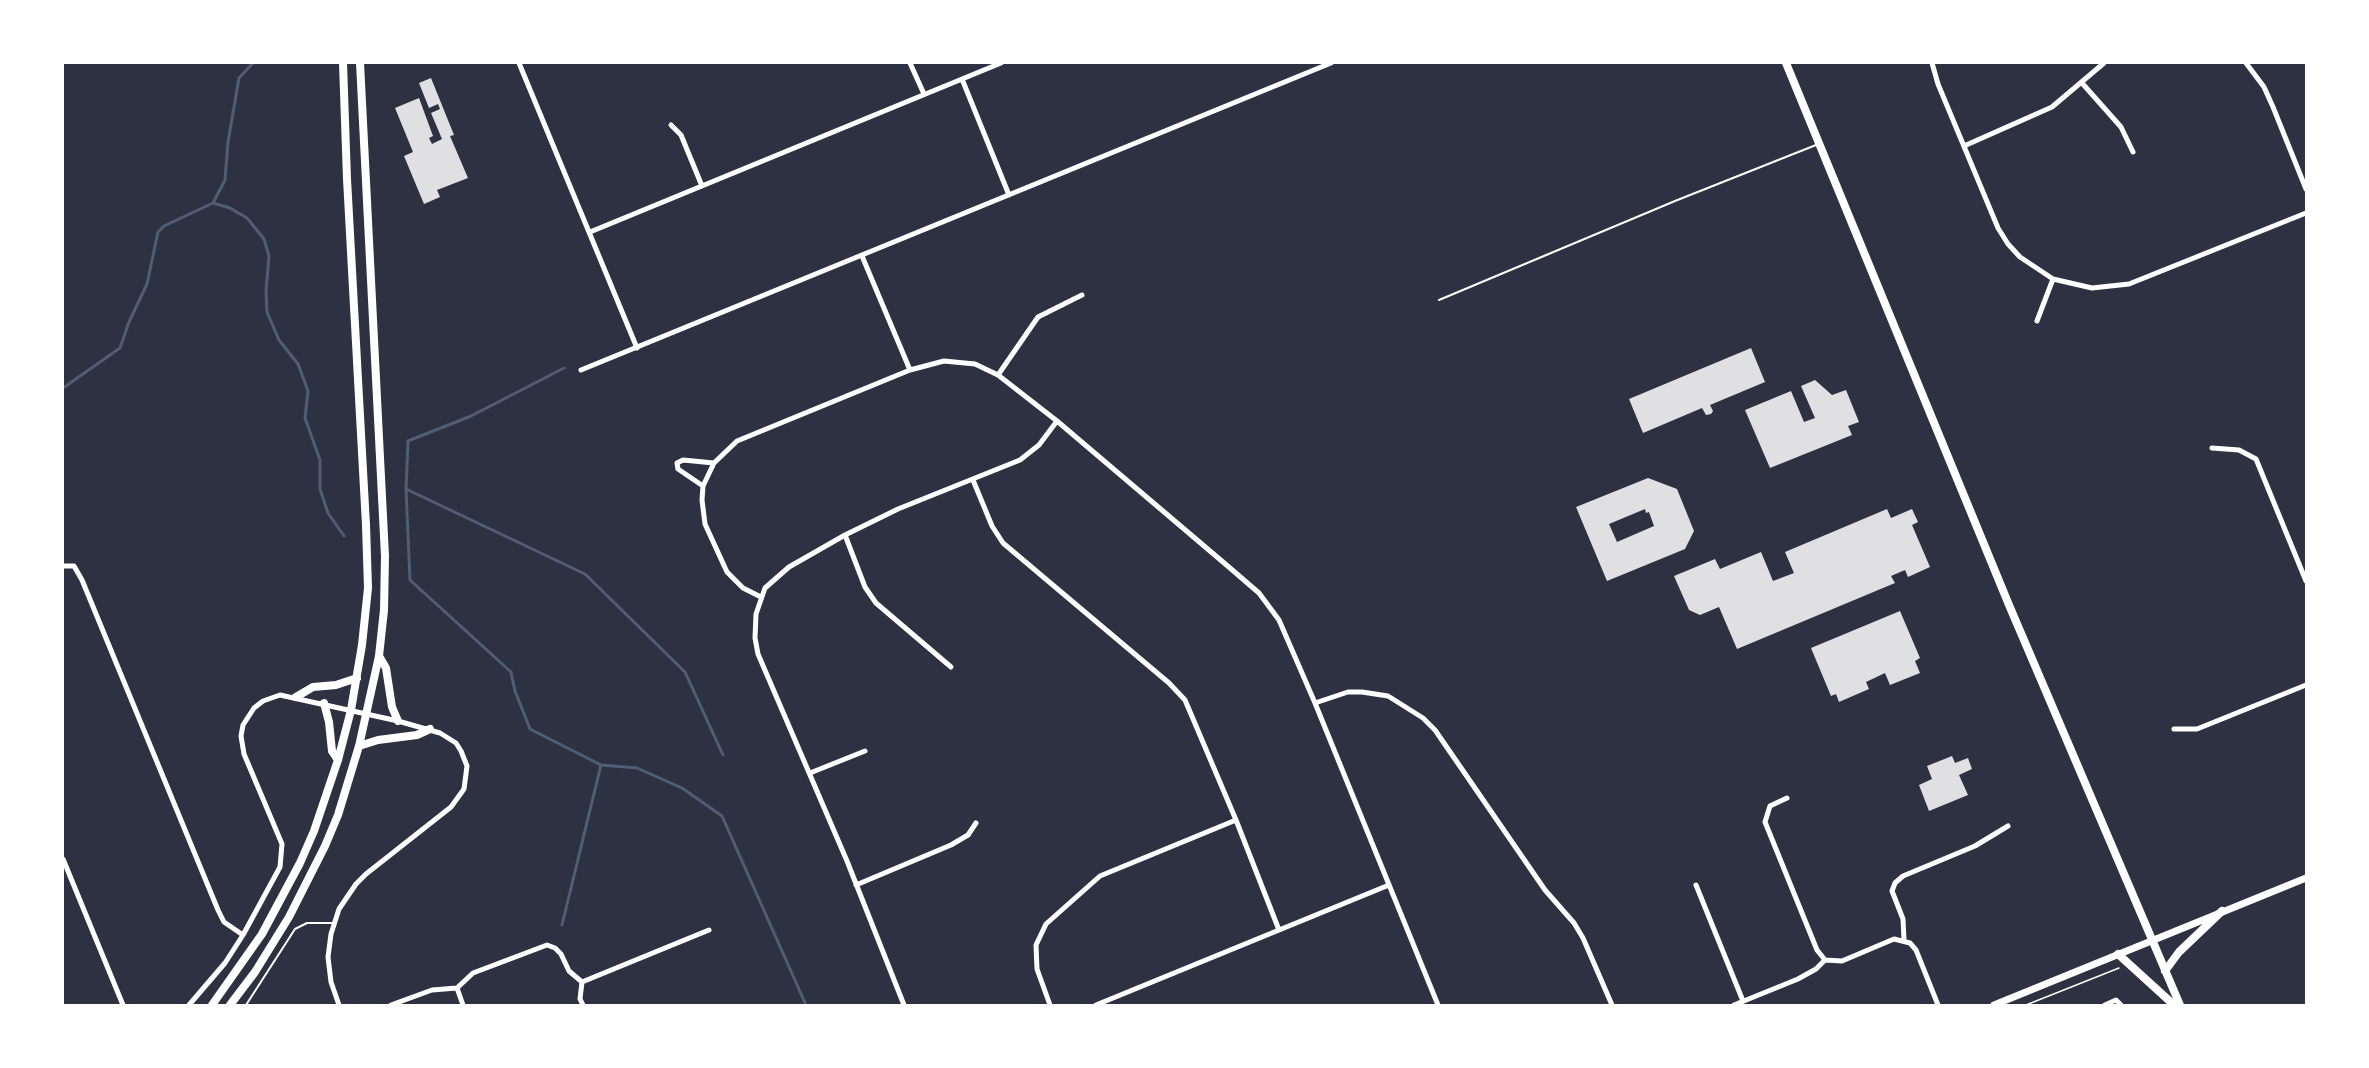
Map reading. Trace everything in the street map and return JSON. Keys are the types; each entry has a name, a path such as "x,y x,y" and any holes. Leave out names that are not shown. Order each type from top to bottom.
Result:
{"main road":[{"path":"212,1005 251,951 284,895 314,831 338,760 357,678 368,577 343,63"},
{"path":"230,1005 271,947 309,880 338,815 360,746 379,656 384,610 385,556 360,63"},
{"path":"1786,63 2022,635 2180,1005"},
{"path":"379,656 386,668 392,707 398,721"},
{"path":"296,697 313,687 336,685 357,678"},
{"path":"324,703 329,722 332,751 338,760"},
{"path":"360,746 378,740 417,735 430,729"},
{"path":"2165,971 2180,952 2222,911"},
{"path":"2118,954 2174,1005"}],"street":[{"path":"519,63 637,348"},
{"path":"910,63 924,94"},
{"path":"590,232 1000,63"},
{"path":"581,370 1331,63"},
{"path":"1932,63 1998,228 2020,257 2053,279 2092,288 2128,284 2306,213"},
{"path":"1964,146 2052,107 2104,63"},
{"path":"2246,63 2264,87 2306,189"},
{"path":"962,79 1009,195"},
{"path":"2082,83 2121,128 2133,152"},
{"path":"671,125 681,135 702,186"},
{"path":"862,256 910,370"},
{"path":"2037,321 2053,279"},
{"path":"998,375 1038,317 1082,295"},
{"path":"761,597 743,588 727,572 705,524 703,486 714,463 736,441 910,370 944,361 975,364 998,375 1057,421 1259,593 1279,620 1438,1005"},
{"path":"904,1005 810,773 758,654 755,621 761,597 765,588 780,573 845,535 898,509 1020,460 1039,445 1057,421"},
{"path":"2212,448 2239,450 2256,459 2306,581"},
{"path":"703,486 678,469 677,463 683,460 714,463"},
{"path":"973,480 992,526 1003,543 1180,694 1189,707 1279,930"},
{"path":"845,535 865,587 876,603 951,667"},
{"path":"63,566 74,566 82,580 218,910 224,922 243,935"},
{"path":"2174,729 2197,729 2306,685"},
{"path":"1315,703 1348,692 1388,696 1429,724 1545,890 1574,923 1583,938 1612,1005"},
{"path":"189,1005 225,963 280,867 282,844 244,754 241,736 248,716 263,701 280,695 324,703 430,729 449,738 461,751 467,766 464,789 451,807 356,884 346,896 333,923 329,945 329,970 339,1005"},
{"path":"810,773 865,751"},
{"path":"1787,798 1770,806 1766,822 1817,950 1825,960 1842,961 1894,939 1904,940 1916,950 1938,1005"},
{"path":"1050,1005 1036,969 1036,945 1046,924 1100,876 1236,820"},
{"path":"856,885 951,845 968,835 976,824"},
{"path":"1904,940 1903,919 1893,891 1895,883 1903,876 1975,846 2008,826"},
{"path":"63,859 123,1005"},
{"path":"1994,1005 2306,878"},
{"path":"1095,1005 1389,885"},
{"path":"1696,885 1743,1001"},
{"path":"582,982 709,930"},
{"path":"391,1005 432,990 457,988 473,973 547,945 555,948 561,954 569,971 582,982"},
{"path":"1734,1005 1798,979 1816,969 1825,960"},
{"path":"582,982 580,999 583,1005"},
{"path":"457,988 464,1005"},
{"path":"2105,1005 2116,1000 2121,1005"}],"lane":[{"path":"1439,300 1819,143"},
{"path":"246,1005 295,929 308,923 333,923"}],"path":[{"path":"2026,1005 2119,968"}],"building":[{"path":"431,78 454,135 450,136 468,178 437,190 440,197 424,204 404,156 413,152 395,108 419,98 433,136 429,138 432,144 442,139 431,113 440,109 438,104 429,108 419,83"},
{"path":"1751,348 1765,382 1710,405 1713,411 1711,414 1706,415 1702,408 1643,433 1629,399"},
{"path":"1815,380 1832,395 1846,390 1859,422 1848,426 1852,435 1770,468 1745,410 1791,391 1804,422 1815,418 1801,386"},
{"path":"1648,478 1677,489 1694,531 1685,549 1607,581 1576,507","holes":["1645,509 1646,513 1649,512 1654,526 1617,542 1609,524"]},
{"path":"1887,509 1891,518 1912,509 1918,522 1912,525 1930,567 1908,577 1905,570 1891,576 1895,583 1737,649 1719,607 1700,615 1689,610 1674,576 1715,559 1720,569 1761,552 1773,581 1794,573 1785,552"},
{"path":"1900,611 1920,658 1915,661 1920,673 1890,685 1885,673 1866,682 1869,689 1839,702 1836,694 1831,696 1811,648"},
{"path":"1952,756 1955,763 1968,758 1972,769 1959,775 1968,795 1929,811 1919,785 1932,779 1927,766"}],"waterway":[{"path":"253,63 239,78 228,142 225,180 213,203 230,208 247,218 264,239 269,256 267,312 279,340 298,364 308,391 305,418 320,460 320,489 328,513 344,536"},
{"path":"63,388 120,348 129,322 147,284 158,232 164,226 213,203"},
{"path":"564,368 471,416 408,441 406,489 410,580 511,672 515,691 530,729 601,765 637,768 682,788 722,816 806,1005"},
{"path":"406,489 585,574 685,672 723,755"},
{"path":"562,925 601,765"}]}
